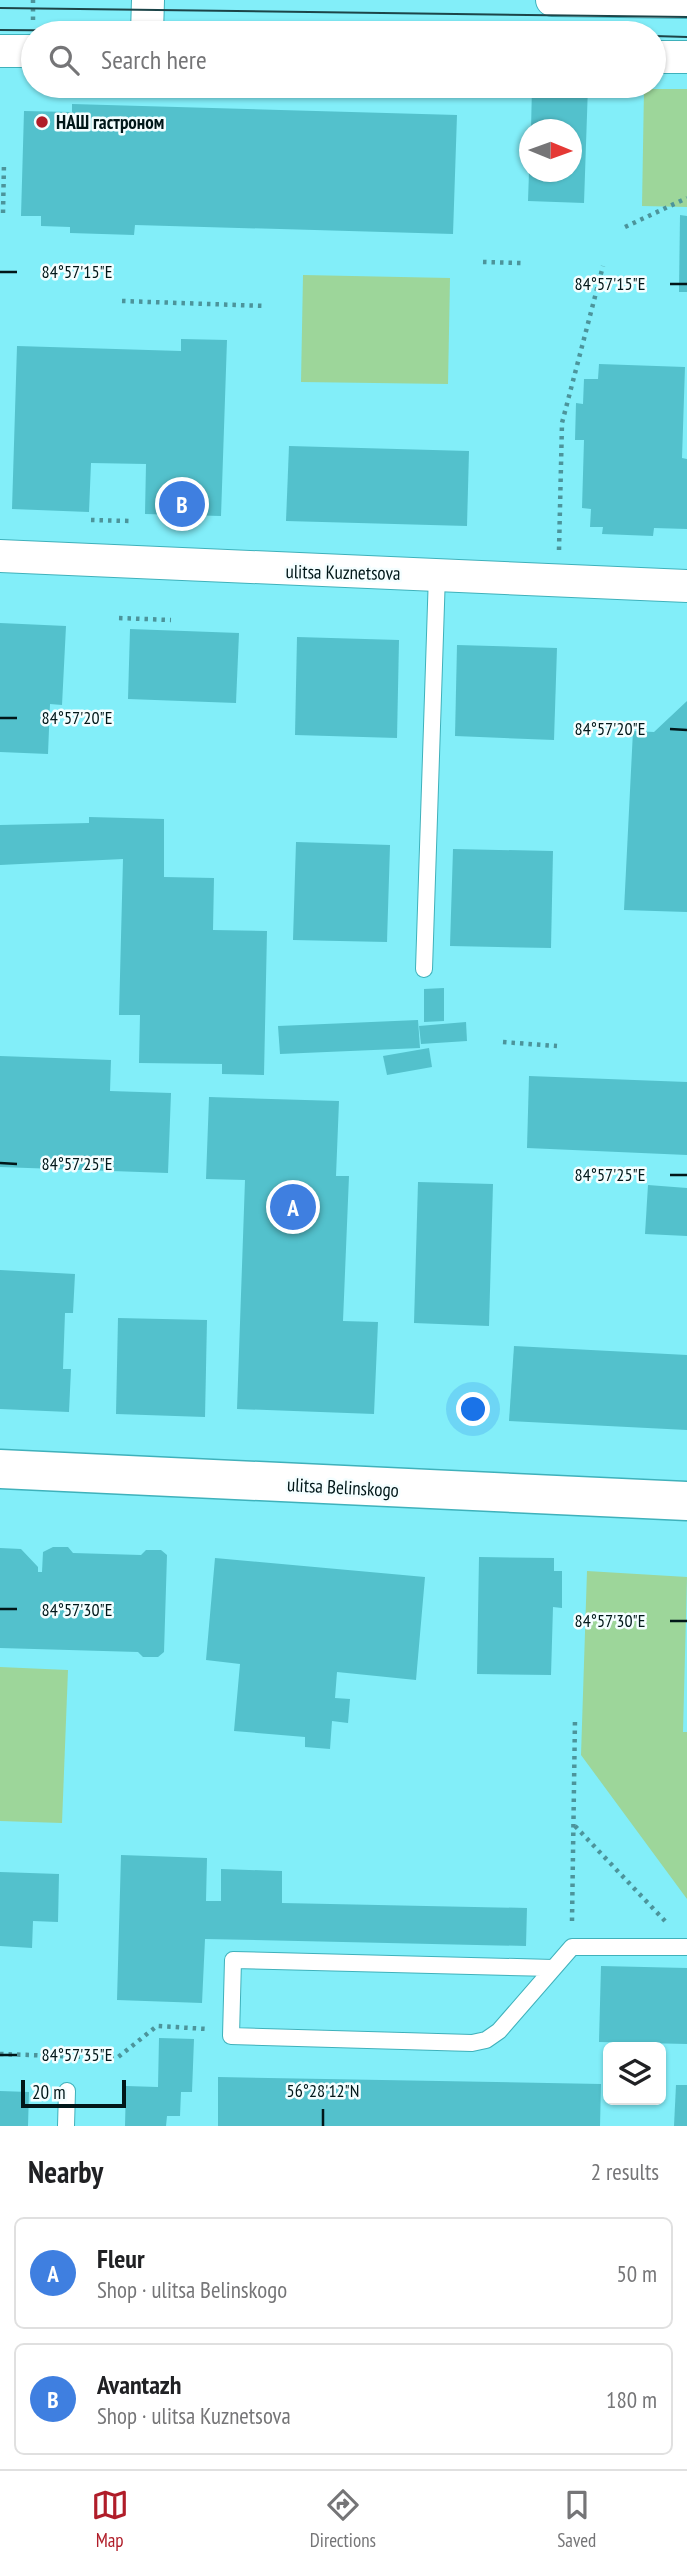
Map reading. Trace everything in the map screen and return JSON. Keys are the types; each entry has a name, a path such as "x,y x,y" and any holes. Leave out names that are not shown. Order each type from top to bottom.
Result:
{"street":[{"path":"147,21 148,0"},
{"path":"552,0 687,2"},
{"path":"0,51 21,51"},
{"path":"666,57 687,57"},
{"name":"ulitsa Kuznetsova","path":"0,556 272,570 437,574 687,586"},
{"name":"ulitsa Belinskogo","path":"0,1469 687,1501"}],"lane":[{"path":"424,970 437,574"},
{"path":"553,1968 233,1960 231,2036 472,2043 486,2040 499,2031 572,1947 687,1947"},
{"path":"66,2126 67,2091"}],"path":[{"path":"3,213 4,163"},
{"path":"625,227 687,198"},
{"path":"483,262 521,263"},
{"path":"559,558 562,423 603,266"},
{"path":"122,301 266,306"},
{"path":"91,520 130,521"},
{"path":"119,618 171,620"},
{"path":"503,1042 557,1046"},
{"path":"572,1947 575,1719"},
{"path":"574,1825 668,1925"},
{"path":"0,2054 117,2057 157,2026 206,2028 231,2036"}],"green space":[{"path":"666,89 687,89 687,207 642,206 644,98 666,98"},
{"path":"303,275 450,278 448,384 301,382"},
{"path":"587,1571 687,1577 683,1732 687,1732 687,1899 581,1755"},
{"path":"0,1667 68,1670 62,1823 0,1821"}],"building":[{"path":"532,98 588,98 584,203 528,201 529,182 582,182 582,119 531,119"},
{"path":"72,104 457,115 453,234 135,225 134,235 70,233 70,227 41,226 41,216 21,216 24,111 72,112"},
{"path":"680,215 687,216 687,292 679,292"},
{"path":"181,339 227,340 221,516 145,514 146,464 91,463 89,512 12,509 17,346 181,351"},
{"path":"599,364 685,367 682,458 687,459 687,529 654,528 653,536 602,534 603,527 590,527 591,509 582,508 584,440 575,440 576,403 583,404 584,379 598,379"},
{"path":"289,446 469,451 467,526 286,521"},
{"path":"0,623 66,626 62,705 50,704 48,754 0,752"},
{"path":"130,629 239,633 236,703 128,699"},
{"path":"297,637 399,640 397,738 295,735"},
{"path":"457,645 557,648 554,740 455,736"},
{"path":"687,701 687,912 624,910 633,731 654,732"},
{"path":"89,817 164,819 164,877 214,878 213,930 267,931 264,1075 222,1074 222,1064 139,1063 140,1015 119,1015 123,859 0,865 0,825 89,823"},
{"path":"296,842 390,845 387,942 293,940"},
{"path":"453,849 553,851 551,948 450,946"},
{"path":"444,988 444,1021 424,1022 424,989"},
{"path":"418,1020 420,1048 280,1054 278,1026"},
{"path":"466,1022 467,1041 421,1044 419,1026"},
{"path":"429,1048 432,1067 387,1075 383,1056"},
{"path":"0,1056 111,1060 110,1091 171,1093 168,1173 0,1167"},
{"path":"529,1076 687,1082 687,1155 527,1148"},
{"path":"209,1097 339,1101 336,1176 349,1176 343,1321 378,1322 374,1414 237,1409 245,1180 206,1179"},
{"path":"418,1182 493,1184 489,1326 414,1323"},
{"path":"648,1185 687,1188 687,1236 645,1234"},
{"path":"0,1270 75,1274 73,1313 65,1313 63,1369 71,1369 69,1412 0,1409"},
{"path":"118,1318 207,1320 205,1417 116,1414"},
{"path":"514,1346 687,1355 687,1430 509,1421"},
{"path":"53,1547 68,1547 73,1553 141,1555 146,1550 161,1550 167,1555 164,1652 158,1657 143,1657 138,1652 0,1648 0,1548 21,1549 38,1567 38,1572 42,1572 43,1552"},
{"path":"479,1557 554,1558 554,1571 562,1571 562,1608 553,1607 551,1675 477,1674"},
{"path":"215,1558 425,1577 416,1680 337,1672 335,1698 350,1699 348,1723 332,1721 330,1749 305,1747 305,1737 234,1731 240,1664 206,1660"},
{"path":"121,1855 207,1858 206,1901 221,1901 221,1869 282,1871 282,1903 527,1908 526,1946 205,1939 202,2003 117,2000"},
{"path":"0,1872 59,1874 58,1922 33,1921 32,1948 0,1946"},
{"path":"601,1966 687,1968 687,2044 599,2042"},
{"path":"159,2038 194,2039 192,2092 181,2092 180,2116 167,2116 166,2126 125,2126 126,2086 158,2087"},
{"path":"218,2077 601,2084 600,2126 218,2126"},
{"path":"676,2085 687,2085 687,2126 674,2126"},
{"path":"0,2091 29,2092 28,2126 0,2126"}],"tram line":[{"path":"0,8 687,17"},
{"path":"0,30 21,30"},
{"path":"666,36 687,37"}],"place":[{"name":"НАШ гастроном","path":"42,122"},
{"name":"Avantazh","path":"182,504"},
{"name":"Fleur","path":"293,1207"}]}
